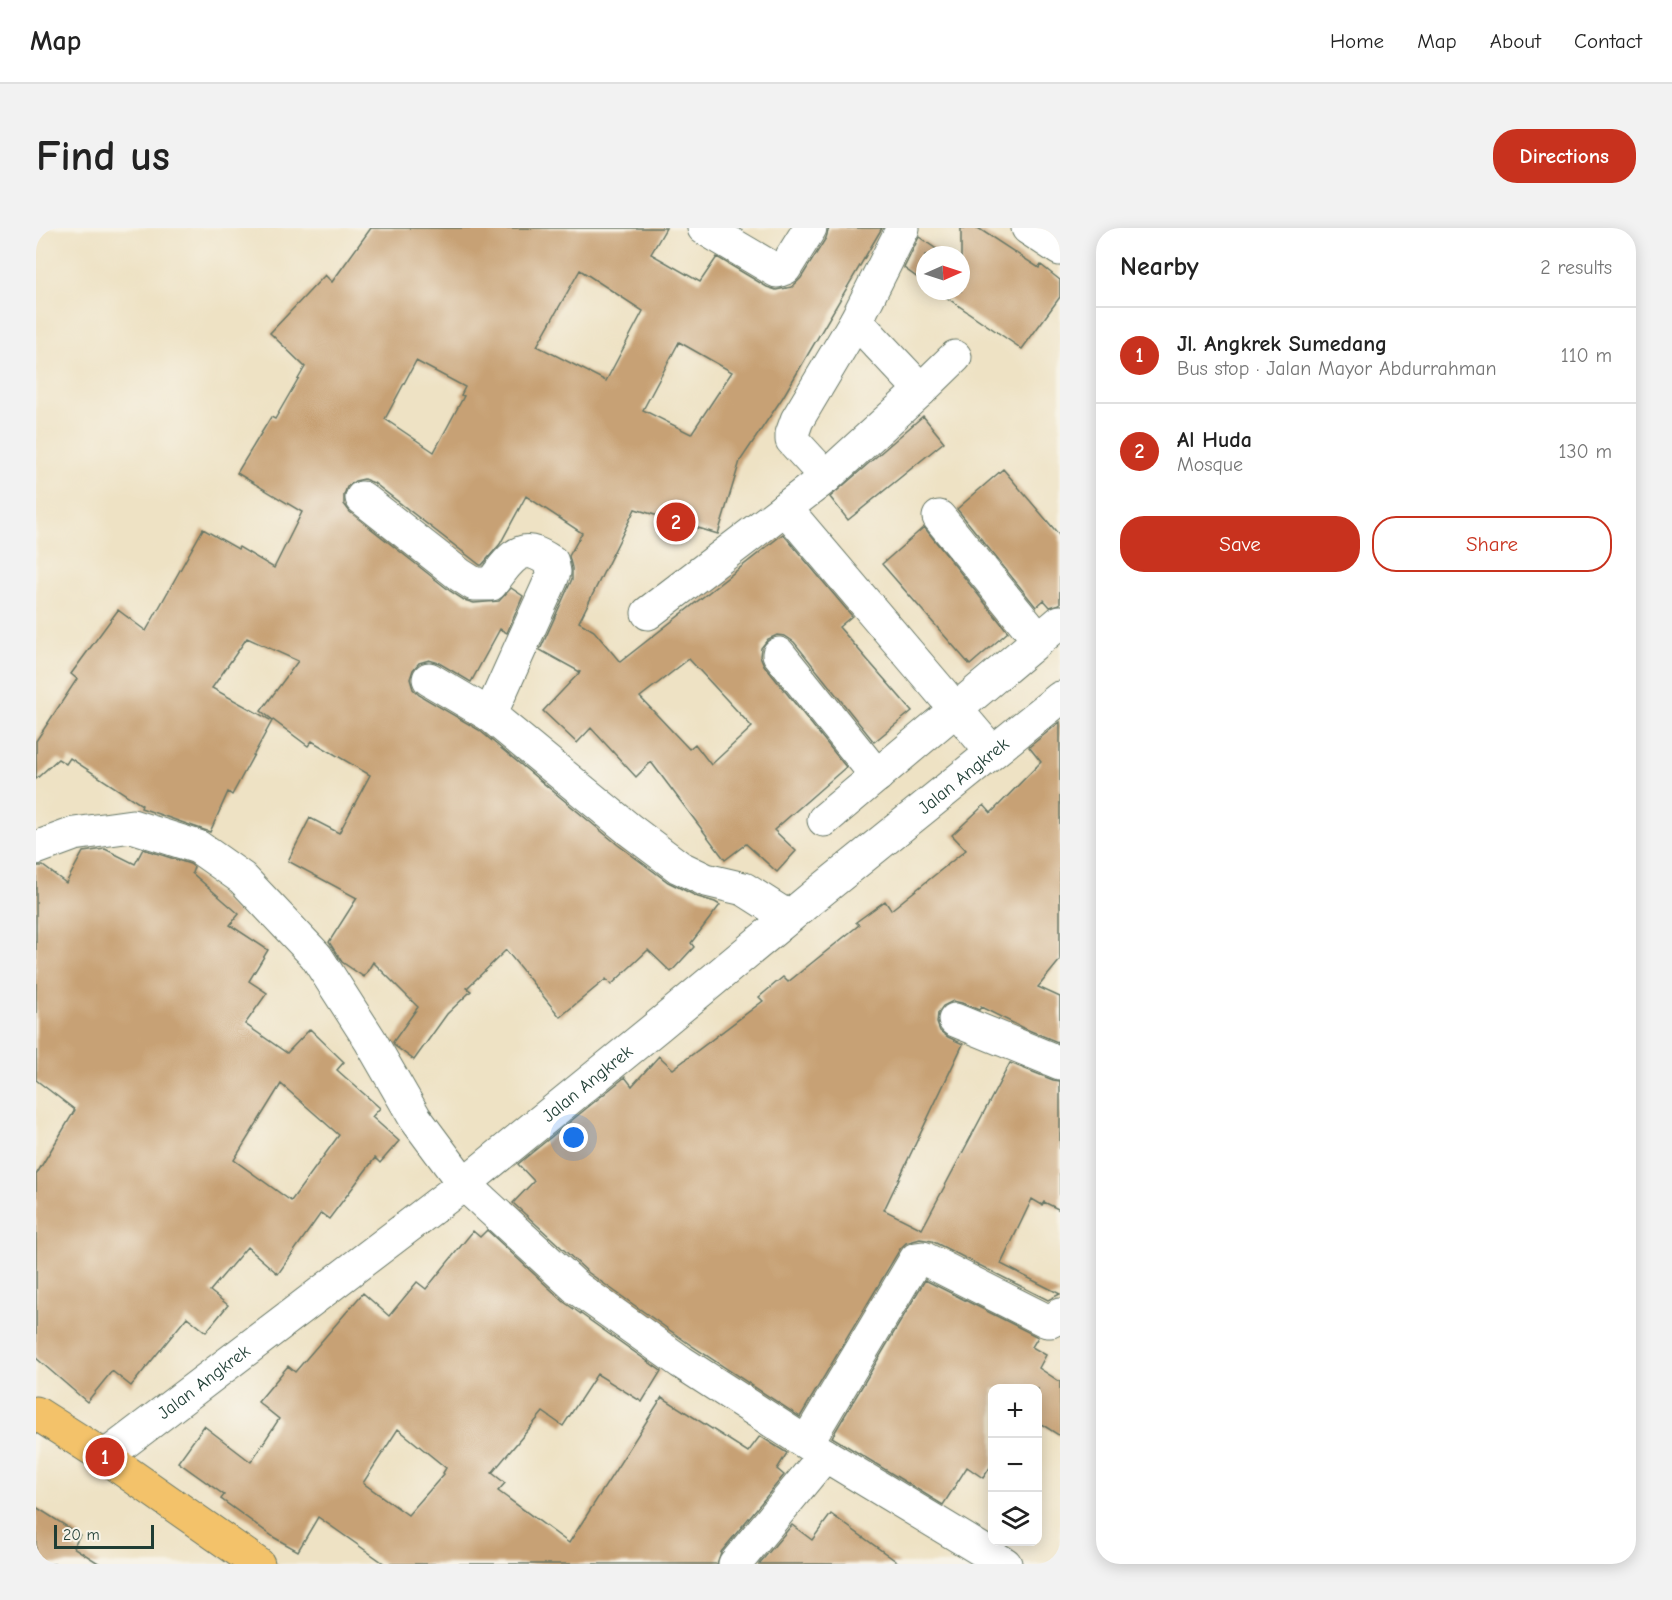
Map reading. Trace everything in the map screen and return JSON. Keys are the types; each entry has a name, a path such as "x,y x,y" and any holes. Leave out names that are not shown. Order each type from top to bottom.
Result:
{"main road":[{"path":"36,1413 105,1457 258,1564"}],"street":[{"path":"704,228 777,272 785,268 810,228"},
{"path":"826,477 792,440 792,434 797,420 856,321 903,228"},
{"path":"1028,228 1060,249"},
{"path":"856,321 921,390"},
{"path":"648,612 826,477 955,357"},
{"path":"362,498 474,584 491,584 515,555 524,552 533,552 552,562 554,572 551,580 490,715"},
{"path":"785,508 992,753"},
{"path":"824,820 1050,631 939,517"},
{"path":"778,654 877,776"},
{"path":"429,679 490,715 630,830 679,867 706,880 744,889 788,917"},
{"name":"Jalan Angkrek","path":"105,1457 464,1184 788,917 1060,698"},
{"path":"36,848 74,834 132,826 198,847 242,878 316,956 370,1040 415,1118 464,1184 577,1288 681,1362 816,1449 1005,1564"},
{"path":"955,1020 1060,1062"},
{"path":"735,1564 816,1449 916,1259 923,1258 1047,1321 1060,1315"}],"building":[{"path":"371,228 666,228 651,254 700,282 717,257 776,290 792,287 801,278 826,238 829,228 882,228 783,397 740,461 718,534 635,509 579,622 594,631 620,662 783,534 852,616 839,627 912,711 874,742 794,642 785,636 777,635 768,639 761,648 760,656 764,665 846,767 774,830 796,851 777,872 746,844 725,860 651,762 636,777 591,728 577,743 543,711 580,672 540,650 572,579 569,556 582,533 526,496 500,544 480,565 374,483 364,479 355,481 347,487 344,504 350,512 464,600 474,603 499,601 511,588 523,596 507,633 500,629 471,682 439,663 429,660 419,663 413,670 410,679 413,689 419,695 479,730 618,845 668,882 720,905 691,943 694,947 671,972 648,950 611,985 606,979 560,1017 506,950 467,988 471,991 447,1014 414,1060 393,1042 418,1007 373,962 364,977 342,962 329,942 357,898 288,861 310,818 339,833 370,775 312,741 308,746 261,711 298,661 247,638 212,688 272,721 232,795 228,792 210,832 141,808 142,805 70,758 66,764 58,759 36,779 36,741 77,679 71,674 118,610 146,631 203,529 274,568 302,512 237,473 271,417 275,419 305,367 270,333 325,275 332,282","holes":["580,270 643,311 606,381 537,346","679,342 732,372 691,434 643,410","416,361 465,387 461,395 464,396 434,452 385,419","689,659 752,727 711,765 695,744 689,749 640,697"]},
{"path":"961,228 978,228 1039,268 1041,265 1060,280 1060,297 1022,349 950,300 970,300 970,246 961,246"},
{"path":"919,237 932,246 916,246 916,277 904,268"},
{"path":"923,416 944,442 848,520 830,497"},
{"path":"1003,469 1060,536 1060,604 1050,607 1044,600 1036,607 957,509"},
{"path":"924,527 1008,632 970,665 882,564"},
{"path":"1060,722 1060,960 1038,987 1060,997 1060,1043 981,1007 979,1010 953,1001 943,1006 938,1013 937,1023 940,1031 963,1044 884,1210 922,1229 1010,1063 1060,1081 1060,1210 1044,1202 1042,1205 1032,1199 1001,1264 1060,1294 1048,1300 932,1241 920,1239 906,1243 900,1249 800,1417 692,1346 589,1273 513,1203 534,1181 518,1164 625,1077 632,1086 659,1056 673,1069 763,1001 759,997 783,977 788,982 859,925 856,922 885,901 891,910 966,850 952,835 984,805 991,813 1041,762 1029,747"},
{"path":"105,849 135,864 143,849 194,867 192,873 239,914 230,925 268,950 249,981 267,993 245,1024 287,1053 310,1029 344,1062 337,1070 380,1108 372,1117 399,1141 380,1163 375,1158 329,1219 321,1213 278,1274 247,1247 210,1291 228,1305 206,1332 187,1317 131,1386 112,1371 87,1402 36,1358 36,1175 75,1110 36,1080 36,866 43,866 66,883 83,852","holes":["281,1084 339,1135 291,1201 234,1160"]},
{"path":"487,1230 564,1302 661,1371 642,1402 597,1374 563,1426 543,1412 492,1473 505,1483 498,1491 569,1543 662,1397 748,1452 760,1436 787,1453 777,1469 784,1475 721,1552 717,1564 385,1564 318,1517 298,1551 275,1538 221,1499 224,1495 178,1462 204,1426 251,1462 279,1419 258,1402 288,1366 295,1372 363,1293 389,1316 417,1282 426,1289 473,1231 480,1237","holes":["398,1429 446,1468 444,1474 408,1515 363,1483"]},
{"path":"925,1280 1038,1337 1032,1347 1046,1355 1039,1368 1060,1382 1060,1436 1042,1425 1042,1384 988,1384 988,1470 983,1478 967,1467 943,1505 832,1437"},
{"path":"36,1507 80,1535 73,1547 100,1564 36,1564"},
{"path":"831,1514 900,1564 759,1564 792,1525 812,1540"}],"place":[{"name":"Al Huda","path":"676,522"},
{"name":"Jl. Angkrek Sumedang","path":"105,1457"}]}
